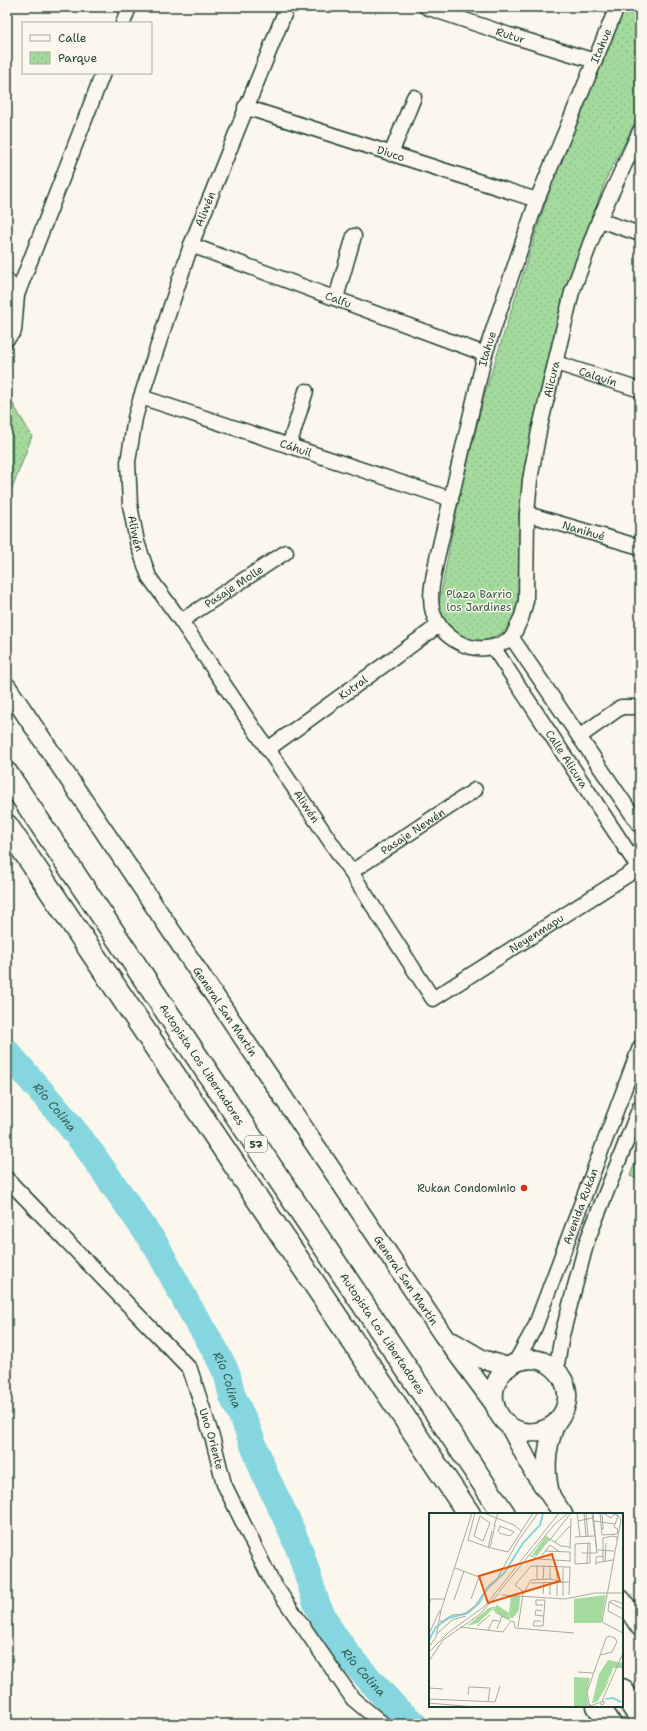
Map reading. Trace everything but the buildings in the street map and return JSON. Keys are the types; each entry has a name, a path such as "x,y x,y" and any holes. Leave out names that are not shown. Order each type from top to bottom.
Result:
{"highway":[{"name":"Autopista Los Libertadores","path":"7,774 503,1513"},
{"name":"57","path":"7,826 468,1513"},
{"path":"623,1692 640,1717"},
{"path":"599,1707 610,1724"}],"street":[{"path":"122,22 129,7"},
{"name":"Aliwén","path":"287,7 245,107 191,245 141,397 132,432 128,462 128,484 133,524 137,542 149,577 181,621 351,872 432,999"},
{"name":"Itahue","path":"512,638 493,647 468,647 453,640 439,625 433,612 432,591 437,558 485,354 537,200 617,7"},
{"name":"Rutur","path":"429,8 509,35 595,61"},
{"path":"7,308 17,295 103,74"},
{"path":"391,154 414,97"},
{"name":"Diuco","path":"245,107 537,200"},
{"name":"Alicura","path":"512,638 522,616 526,601 527,514 530,480 539,431 572,292 599,220 640,131"},
{"path":"599,220 640,234"},
{"path":"336,298 354,236"},
{"name":"Calfu","path":"191,245 485,354"},
{"path":"7,280 17,295 14,331 7,339"},
{"name":"Calquín","path":"556,363 640,390"},
{"path":"289,446 306,391"},
{"name":"Cáhuil","path":"141,397 451,499"},
{"name":"Nanihué","path":"527,514 640,547"},
{"name":"Pasaje Molle","path":"181,621 286,552"},
{"name":"Kutral","path":"268,749 439,625"},
{"name":"Calle Alicura","path":"512,638 640,826"},
{"name":"Calle Alicura","path":"493,647 640,869"},
{"name":"General San Martín","path":"7,687 443,1335 495,1405"},
{"path":"579,737 621,707 640,707"},
{"name":"Pasaje Newén","path":"351,872 475,790"},
{"name":"Neyenmapu","path":"432,999 640,869"},
{"name":"Avenida Rukán","path":"512,1365 535,1327 640,1047"},
{"name":"Avenida Rukán","path":"556,1370 562,1335 587,1241 640,1108"},
{"path":"611,1124 630,1131"},
{"name":"Uno Oriente","path":"7,1179 190,1369 213,1440 224,1484 271,1580 353,1699 383,1724"},
{"name":"General San Martín","path":"443,1335 469,1353 488,1361 512,1365"},
{"path":"552,1497 546,1477 546,1466 550,1442 556,1424 564,1411 568,1397 564,1382 556,1370 549,1364 532,1359 512,1365 497,1380 495,1388 495,1405 498,1414 510,1427 530,1466 562,1513"},
{"path":"510,1427 528,1433 538,1432 556,1424"},
{"path":"623,1602 640,1627"}],"green space":[{"name":"Plaza Barrio los Jardines","path":"618,7 640,7 640,113 606,179 564,298 524,479 519,535 518,606 505,631 486,641 467,641 445,627 438,609 459,496 485,393 577,104"},
{"path":"7,394 32,436 7,502"},
{"path":"640,1149 640,1180 630,1176"}],"waterway":[{"name":"Río Colina","path":"7,1052 64,1118 89,1150 157,1247 227,1374 232,1395 245,1423 266,1477 300,1551 317,1605 330,1630 351,1659 398,1711 414,1724"}],"place":[{"name":"Rukan Condominio","path":"524,1188"}]}
